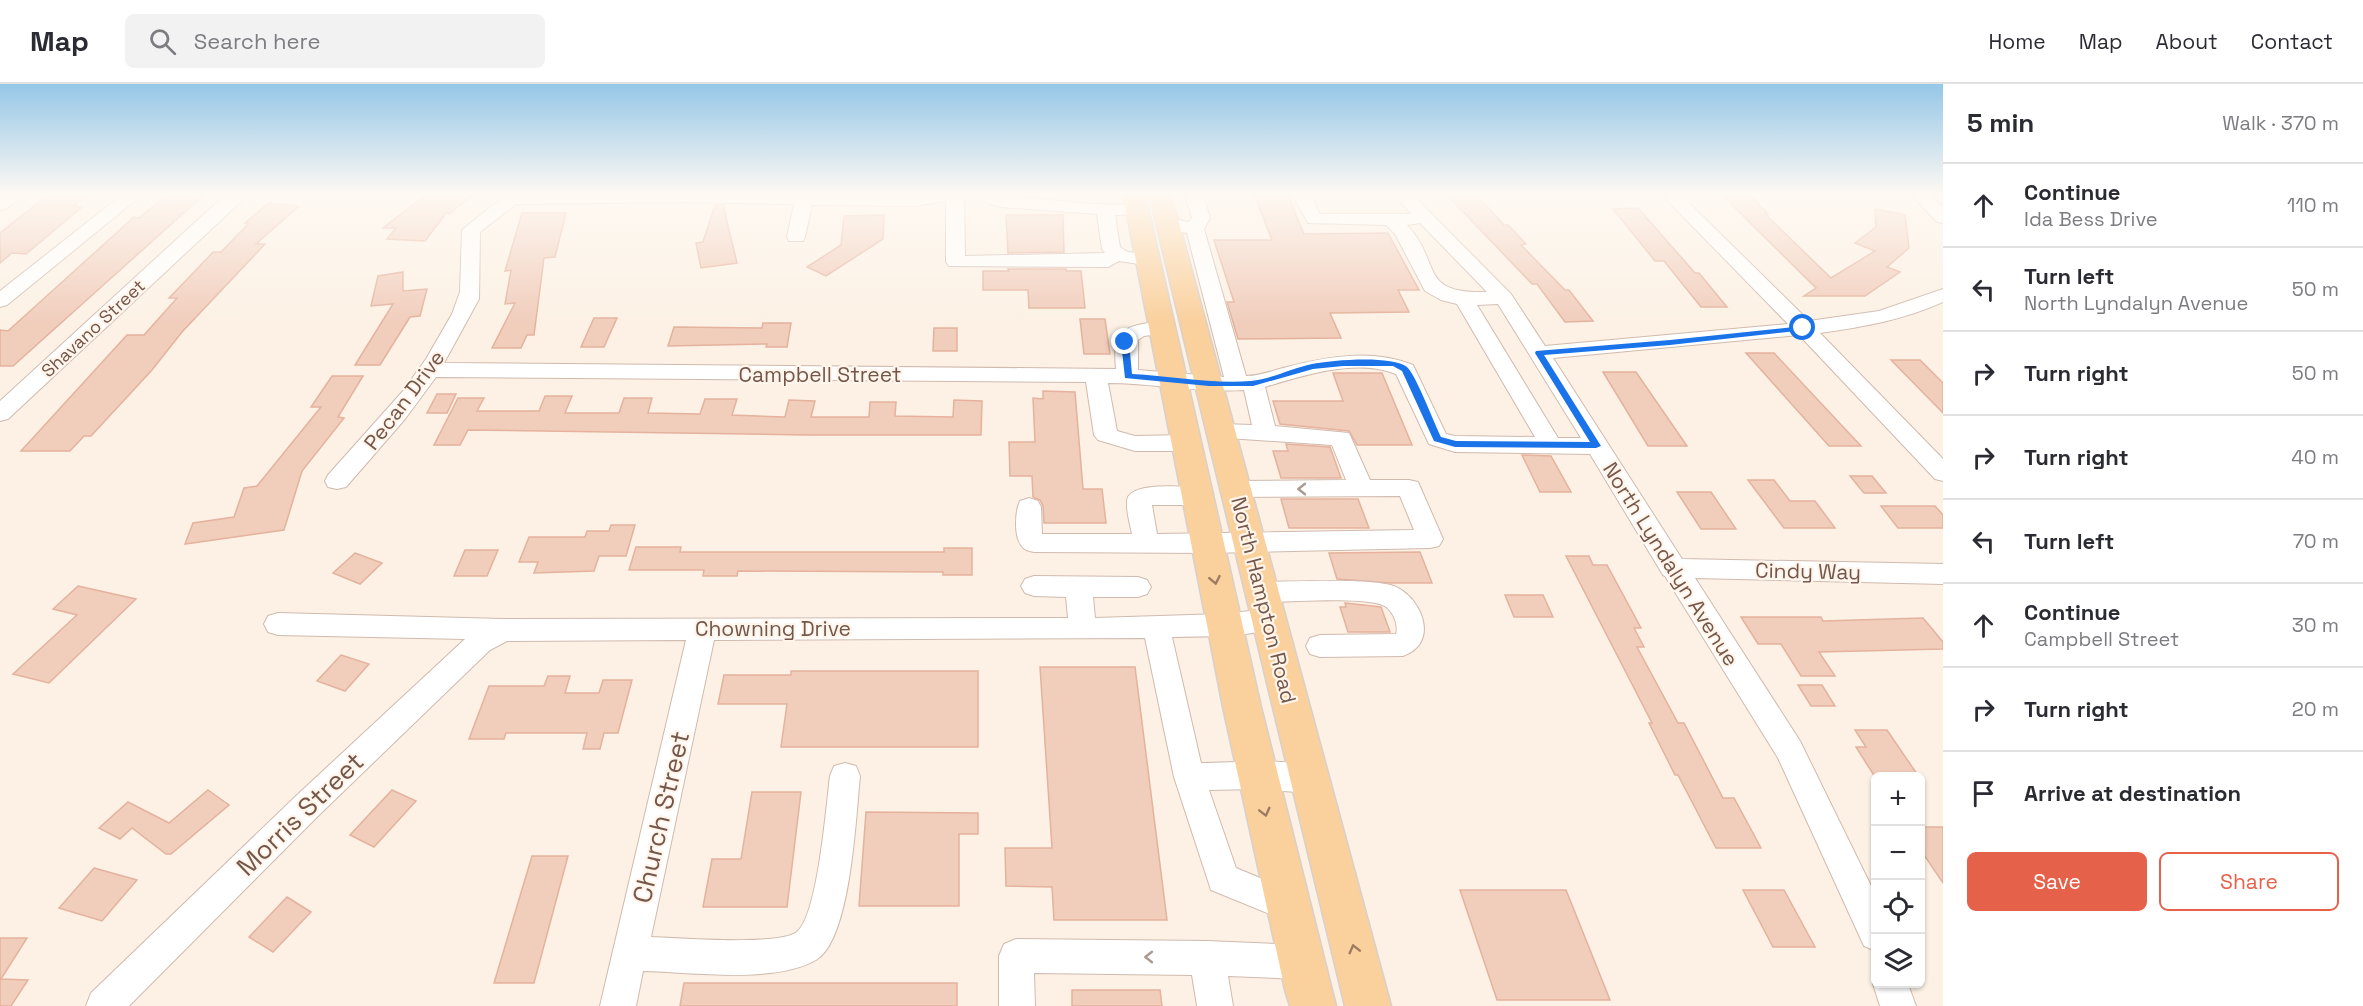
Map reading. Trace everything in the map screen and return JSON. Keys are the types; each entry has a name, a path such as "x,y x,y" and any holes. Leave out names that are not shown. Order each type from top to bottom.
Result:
{"main road":[{"name":"North Hampton Road","path":"1144,237 1163,321 1219,382"},
{"name":"North Hampton Road","path":"1171,237 1191,314 1219,382 1204,437 1198,496 1223,626 1256,776 1312,1006"},
{"path":"1163,321 1191,314"},
{"name":"North Hampton Road","path":"1204,437 1236,489 1368,1006"},
{"path":"1285,891 1335,878"}],"street":[{"path":"0,301 80,237"},
{"name":"Shavano Street","path":"0,414 190,237"},
{"name":"Pecan Drive","path":"337,481 385,430 431,370 470,296 470,237"},
{"path":"955,237 956,262 1108,261 1115,254"},
{"path":"1110,237 1111,249 1115,254 1149,260"},
{"path":"1196,237 1219,382 1264,429 1257,433"},
{"path":"1406,237 1432,287 1448,296 1464,299 1504,298"},
{"name":"North Lyndalyn Avenue","path":"1445,237 1504,298 1672,568 1789,750 1871,925"},
{"path":"1713,237 1943,473"},
{"path":"1539,353 1670,343 1876,318 1917,308 1943,295"},
{"path":"1464,299 1551,445 1596,446"},
{"path":"1128,376 1125,342 1130,334 1163,321"},
{"name":"Campbell Street","path":"431,370 1128,376 1219,382 1313,366 1343,363 1395,364 1405,370 1437,439 1455,444 1551,445"},
{"path":"1096,376 1106,435 1115,441 1127,443 1257,433 1341,438 1361,488"},
{"path":"1029,507 1030,539 1034,543 1208,544 1430,539 1409,488 1236,489"},
{"path":"1146,543 1140,499 1144,496 1198,496"},
{"name":"Cindy Way","path":"1672,568 1943,574"},
{"path":"1034,586 1138,587"},
{"path":"1079,587 1082,629"},
{"name":"Chowning Drive","path":"278,624 503,630 1082,629 1223,626 1265,606 1350,592 1389,595 1402,607 1411,625 1412,637 1403,645 1320,645"},
{"path":"1156,626 1188,777 1223,879 1285,891"},
{"name":"Church Street","path":"618,1006 703,628"},
{"name":"Morris Street","path":"104,1006 307,806 462,658 480,642 503,630"},
{"path":"630,954 770,957 806,947 822,927 836,857 845,776"},
{"path":"1188,777 1256,776 1310,779"},
{"path":"1017,1006 1016,956 1207,958 1300,962"},
{"path":"1207,958 1215,1006"},
{"path":"1892,988 1898,1006"}],"building":[{"path":"0,237 46,237 26,254 12,253 0,263"},
{"path":"112,237 157,237 13,366 0,366 0,330 8,331"},
{"path":"235,237 264,237 256,244 265,244 182,332 152,370 91,436 84,436 70,451 21,451 127,335 144,335 177,298 169,298 213,252 221,252"},
{"path":"389,237 428,237 425,241 387,239"},
{"path":"515,237 560,237 555,257 544,258 534,335 527,335 521,348 492,348 515,303 505,304 511,270 505,271"},
{"path":"705,237 731,237 737,263 701,268 696,243 703,242"},
{"path":"842,237 883,237 826,276 807,267 841,245"},
{"path":"1007,237 1064,237 1064,252 1008,253"},
{"path":"1271,237 1390,237 1419,290 1398,290 1409,312 1330,313 1341,338 1238,339 1227,302 1234,302 1214,240 1272,240"},
{"path":"1487,237 1519,237 1526,244 1521,245 1565,290 1569,290 1593,321 1565,322 1537,284 1532,284"},
{"path":"1636,237 1663,237 1695,273 1699,273 1727,307 1701,307 1664,261 1655,261"},
{"path":"1764,237 1789,237 1831,278 1875,251 1855,243 1863,237 1908,237 1909,248 1887,267 1900,272 1865,296 1804,296 1816,288"},
{"path":"1008,269 1081,271 1085,308 1029,308 1028,290 983,290 983,271 1009,271"},
{"path":"403,272 403,291 427,289 420,316 410,317 380,365 355,365 393,304 371,306 378,276"},
{"path":"594,318 617,318 604,347 581,347"},
{"path":"1080,319 1105,319 1110,354 1084,354"},
{"path":"763,323 791,323 787,347 766,347 767,344 668,346 674,327 762,328"},
{"path":"934,328 957,328 957,351 933,351"},
{"path":"1746,353 1774,353 1861,446 1829,446"},
{"path":"1891,360 1920,360 1943,383 1943,413"},
{"path":"1603,372 1636,372 1687,446 1648,446"},
{"path":"1333,373 1382,373 1412,445 1357,445 1349,431 1280,424 1273,401 1343,401"},
{"path":"332,376 363,376 338,417 344,418 302,471 284,530 185,544 193,523 234,517 244,488 257,486 321,407 311,407"},
{"path":"1043,391 1075,392 1083,489 1102,489 1106,523 1044,523 1043,506 1040,500 1033,497 1032,476 1010,476 1009,442 1035,442 1033,398 1043,399"},
{"path":"437,394 456,394 447,413 427,413"},
{"path":"545,396 572,396 565,413 619,413 624,398 652,398 648,413 700,414 705,399 737,399 732,415 785,417 789,400 815,401 811,417 869,417 870,402 896,402 895,416 953,417 954,400 982,401 981,435 468,430 460,445 434,445 458,398 484,398 477,411 539,411"},
{"path":"1286,444 1330,447 1341,478 1281,478 1273,451 1288,451"},
{"path":"1522,455 1551,456 1571,492 1540,492"},
{"path":"1850,476 1872,476 1886,493 1864,493"},
{"path":"1748,480 1774,480 1790,501 1815,501 1835,528 1784,528"},
{"path":"1677,492 1711,492 1736,529 1701,529"},
{"path":"1281,499 1358,499 1369,528 1289,528"},
{"path":"1881,506 1935,506 1943,515 1943,528 1898,528"},
{"path":"611,525 635,525 626,556 599,556 594,571 534,573 538,562 519,562 529,537 585,537 587,531 609,531"},
{"path":"636,547 681,547 680,552 944,552 944,548 972,548 972,575 943,575 943,572 738,571 737,576 703,576 704,570 629,570"},
{"path":"465,550 498,550 487,576 454,576"},
{"path":"1420,552 1432,583 1337,579 1329,553"},
{"path":"355,553 382,563 360,584 333,573"},
{"path":"1566,556 1589,556 1593,565 1607,565 1641,628 1634,628 1644,647 1637,647 1678,723 1684,723 1723,798 1734,798 1761,848 1716,848 1678,775 1675,775 1649,723 1652,723"},
{"path":"78,586 136,599 49,683 13,674 77,615 53,609"},
{"path":"1505,595 1543,595 1553,617 1514,617"},
{"path":"1345,603 1381,607 1390,632 1348,632 1340,607 1346,607"},
{"path":"1741,617 1821,617 1823,621 1923,618 1943,642 1943,649 1819,652 1835,676 1801,676 1781,644 1758,644"},
{"path":"341,655 369,664 345,691 317,681"},
{"path":"1040,667 1135,667 1167,920 1054,920 1052,887 1006,886 1005,848 1052,848"},
{"path":"791,671 978,671 978,747 781,747 787,704 718,704 724,675 791,675"},
{"path":"548,676 570,676 565,693 599,693 603,680 632,680 618,733 604,733 600,749 583,749 587,733 506,733 504,739 469,739 489,686 544,686"},
{"path":"1798,685 1822,685 1835,706 1811,706"},
{"path":"1855,730 1887,730 1916,772 1872,772 1856,747 1866,747"},
{"path":"208,790 229,805 171,854 166,854 132,828 120,839 99,828 128,802 169,823"},
{"path":"392,790 416,801 374,847 350,835"},
{"path":"752,792 801,792 787,907 703,907 712,859 741,859"},
{"path":"866,812 978,813 978,834 959,834 959,906 859,906"},
{"path":"1925,827 1943,827 1943,883 1925,856"},
{"path":"532,856 568,856 534,983 494,983"},
{"path":"94,868 137,880 102,921 59,908"},
{"path":"1460,890 1566,890 1610,1000 1497,1000"},
{"path":"1743,890 1784,890 1815,947 1773,947"},
{"path":"287,897 311,912 273,952 249,937"},
{"path":"0,938 27,938 1,979 28,980 11,1006 0,1006"},
{"path":"684,983 957,983 957,1006 680,1006"},
{"path":"1072,990 1160,990 1162,1006 1072,1006"}],"route":[{"path":"1125,342 1128,376 1209,384 1253,383 1313,366 1343,363 1395,364 1405,370 1437,439 1455,444 1596,446 1539,353 1670,343 1803,328"}]}
